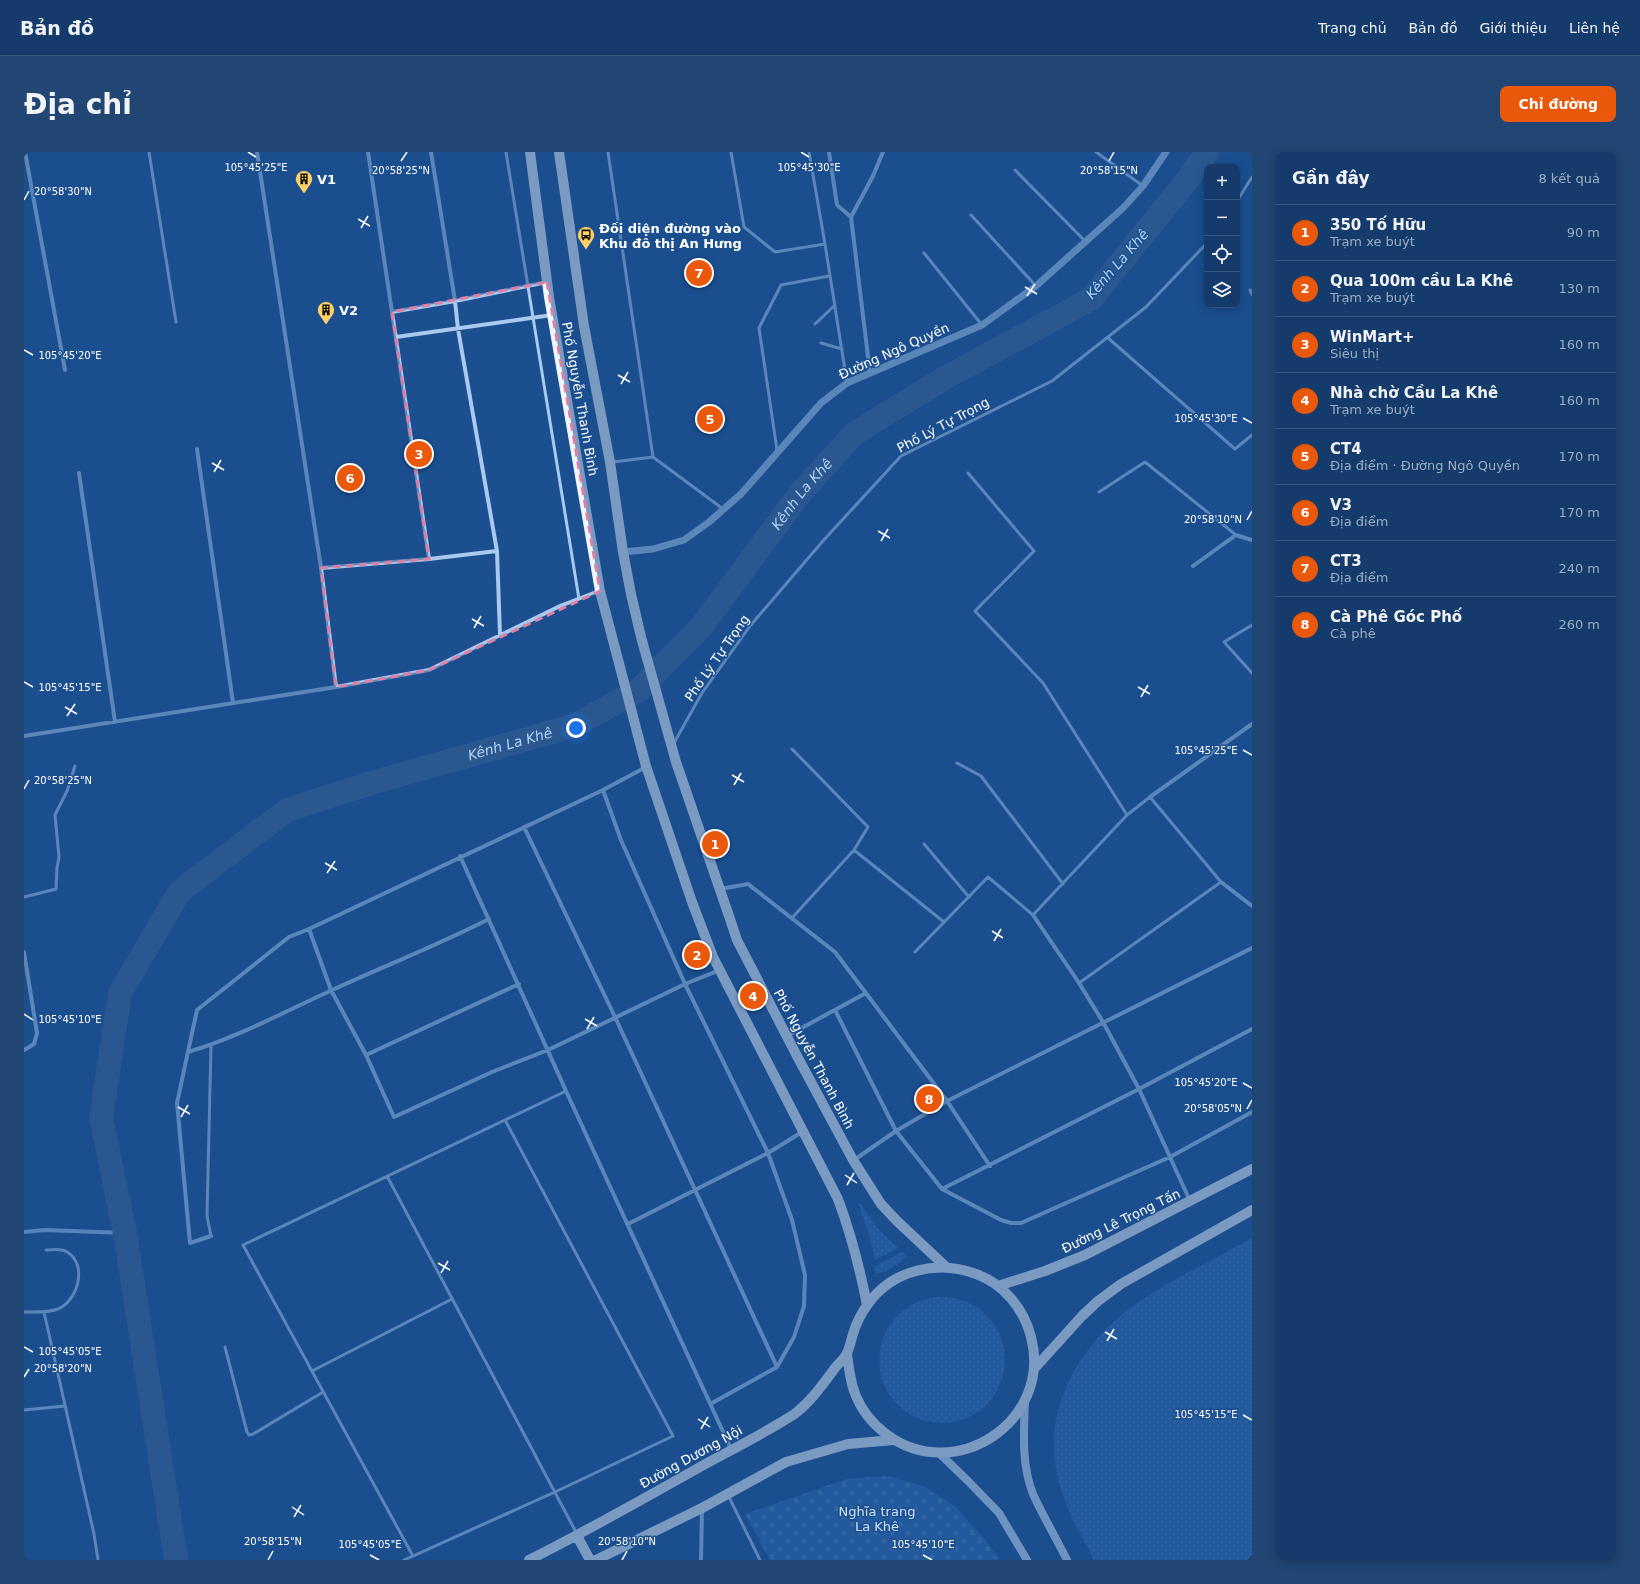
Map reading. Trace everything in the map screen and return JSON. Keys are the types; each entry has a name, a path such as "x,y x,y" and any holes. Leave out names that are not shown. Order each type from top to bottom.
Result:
{"main road":[{"name":"Phố Nguyễn Thanh Bình","path":"530,152 552,315 600,591 646,766"},
{"name":"Phố Nguyễn Thanh Bình","path":"559,152 584,326 610,462 623,552 641,637 672,746 737,940 854,1160 881,1204 896,1221 946,1267"},
{"path":"646,766 692,902 720,970 838,1199 859,1265 867,1305"},
{"name":"Đường Lê Trọng Tấn","path":"998,1286 1085,1256 1252,1169"},
{"path":"1034,1370 1082,1316 1098,1301 1121,1284 1252,1210"},
{"path":"946,1267 982,1276 998,1286 1015,1302 1026,1321 1032,1340 1034,1370 1032,1381 1025,1399 1012,1420 1003,1429 989,1440 972,1447 957,1452 938,1453 915,1449 894,1440 878,1428 865,1413 856,1396 850,1378 847,1354 854,1330 867,1305 879,1291 904,1275 928,1268 946,1267"},
{"name":"Đường Dương Nội","path":"529,1560 577,1536 796,1413 818,1390 847,1354"},
{"path":"1025,1399 1023,1439 1026,1465 1033,1493 1067,1560"},
{"path":"596,1560 702,1508 786,1462 848,1444 894,1440"},
{"path":"938,1453 999,1513 1027,1560"},
{"path":"577,1536 590,1560"}],"street":[{"path":"26,152 65,370"},
{"path":"257,152 321,568 336,687"},
{"path":"368,152 429,559"},
{"path":"431,152 455,301 458,329 497,551 500,635"},
{"path":"829,152 837,205 851,217"},
{"path":"870,374 851,217 873,176 883,152"},
{"name":"Đường Ngô Quyền","path":"623,552 653,549 684,540 709,522 741,494 820,402 847,383 982,325 1036,286 1124,208 1143,186 1166,152"},
{"path":"392,312 547,282"},
{"path":"396,337 552,315"},
{"path":"197,449 233,703"},
{"path":"79,473 115,722"},
{"path":"1193,566 1236,535 1252,540"},
{"path":"321,568 429,559 497,551"},
{"path":"24,736 336,687 429,670 560,606 600,591"},
{"path":"1150,798 1252,724"},
{"path":"211,1236 190,1243 177,1103 197,1010 289,937 309,930 460,856 603,790 646,766"},
{"path":"603,790 621,840 685,984 768,1152 792,1220 805,1275 804,1306 794,1337 777,1367 712,1403"},
{"path":"524,826 777,1367"},
{"path":"460,856 566,1091 712,1403 732,1449"},
{"path":"1220,882 1252,906"},
{"path":"720,889 748,884 834,952 948,1101 990,1166"},
{"path":"1033,915 1079,983 1103,1022 1139,1090 1190,1201"},
{"path":"188,1052 211,1046 331,990 448,940 489,919"},
{"path":"309,930 331,990 366,1055 394,1117 492,1072 548,1050 685,984 720,970"},
{"path":"854,1160 896,1131 948,1101 1252,948"},
{"path":"24,952 37,1033 34,1044 24,1050"},
{"path":"366,1055 519,984"},
{"path":"787,1036 866,992"},
{"path":"835,1010 896,1131 942,1190 1001,1220 1011,1223 1021,1223 1170,1157 1252,1112"},
{"path":"942,1190 1139,1090 1252,1029"},
{"path":"628,1224 695,1191 803,1132"},
{"path":"701,1560 702,1508"}],"lane":[{"path":"149,152 176,322"},
{"path":"506,152 579,599"},
{"path":"608,152 653,456 723,509"},
{"path":"731,152 744,227 775,252 825,244"},
{"path":"809,152 847,383"},
{"path":"1096,152 1143,186"},
{"path":"1015,170 1086,242"},
{"path":"1238,200 1252,177"},
{"path":"971,215 1036,286"},
{"name":"Phố Lý Tự Trọng","path":"672,746 702,693 750,626 822,542 901,456 1052,381 1146,307 1204,246"},
{"path":"924,253 982,325"},
{"path":"778,452 759,328 781,285 829,276"},
{"path":"815,324 835,304"},
{"path":"1108,338 1235,449 1252,435"},
{"path":"821,343 842,349"},
{"path":"610,462 653,456"},
{"path":"1099,492 1145,462 1236,535"},
{"path":"968,473 1034,551 975,611 1043,683 1127,815"},
{"path":"1252,625 1224,642 1252,673"},
{"path":"792,749 868,827 854,850 792,918"},
{"path":"957,763 981,776 1062,884"},
{"path":"24,897 56,889 59,857 55,815 67,791 75,766"},
{"path":"915,952 988,877 1033,915 1127,815 1150,798 1220,882 1079,983"},
{"path":"924,844 969,897"},
{"path":"854,850 944,922"},
{"path":"211,1046 207,1216 211,1236"},
{"path":"412,1556 243,1245 566,1091"},
{"path":"404,1560 555,1492 673,1436 505,1120"},
{"path":"387,1176 577,1536"},
{"path":"24,1312 44,1312 58,1309 74,1296 78,1275 77,1264 73,1256 67,1251 59,1249 46,1250"},
{"path":"312,1371 452,1299"},
{"path":"44,1312 94,1534 98,1560"},
{"path":"225,1347 247,1434 253,1434 323,1392"},
{"path":"24,1410 65,1406"},
{"path":"727,1493 760,1560"}],"highlighted area":[{"path":"547,282 600,591 429,670 336,687 321,568 429,559 392,312"}],"green space":[{"path":"860,1203 878,1229 898,1248 875,1260 869,1234 858,1204"},
{"path":"1252,1238 1252,1560 1094,1560 1065,1501 1057,1475 1055,1462 1054,1439 1057,1417 1071,1376 1096,1340 1112,1323 1136,1304 1156,1290"},
{"path":"902,1252 906,1256 905,1259 887,1270 875,1273 874,1267"},
{"path":"936,1297 948,1297 966,1301 987,1315 1001,1336 1005,1360 1001,1384 987,1405 966,1419 948,1423 936,1423 918,1419 897,1405 883,1384 879,1366 879,1354 883,1336 897,1315 918,1301"},
{"name":"Nghĩa trang La Khê","path":"889,1476 923,1486 956,1507 986,1541 999,1560 770,1560 745,1514 847,1479"}],"waterway":[{"name":"Kênh La Khê","path":"176,1560 125,1233 101,1118 120,993 180,891 287,810 371,783 573,726 639,690 701,627 802,491 855,433 943,379 1091,299 1189,178 1207,152"},
{"path":"24,1232 45,1230 125,1233"}],"place":[{"name":"V1","path":"304,194"},
{"name":"Đối diện đường vào Khu đô thị An Hưng","path":"586,250"},
{"name":"CT3","path":"699,273"},
{"name":"V2","path":"326,325"},
{"name":"CT4","path":"710,419"},
{"name":"WinMart+","path":"419,454"},
{"name":"V3","path":"350,478"},
{"name":"350 Tố Hữu","path":"715,844"},
{"name":"Qua 100m cầu La Khê","path":"697,955"},
{"name":"Nhà chờ Cầu La Khê","path":"753,996"},
{"name":"Cà Phê Góc Phố","path":"929,1099"}]}
